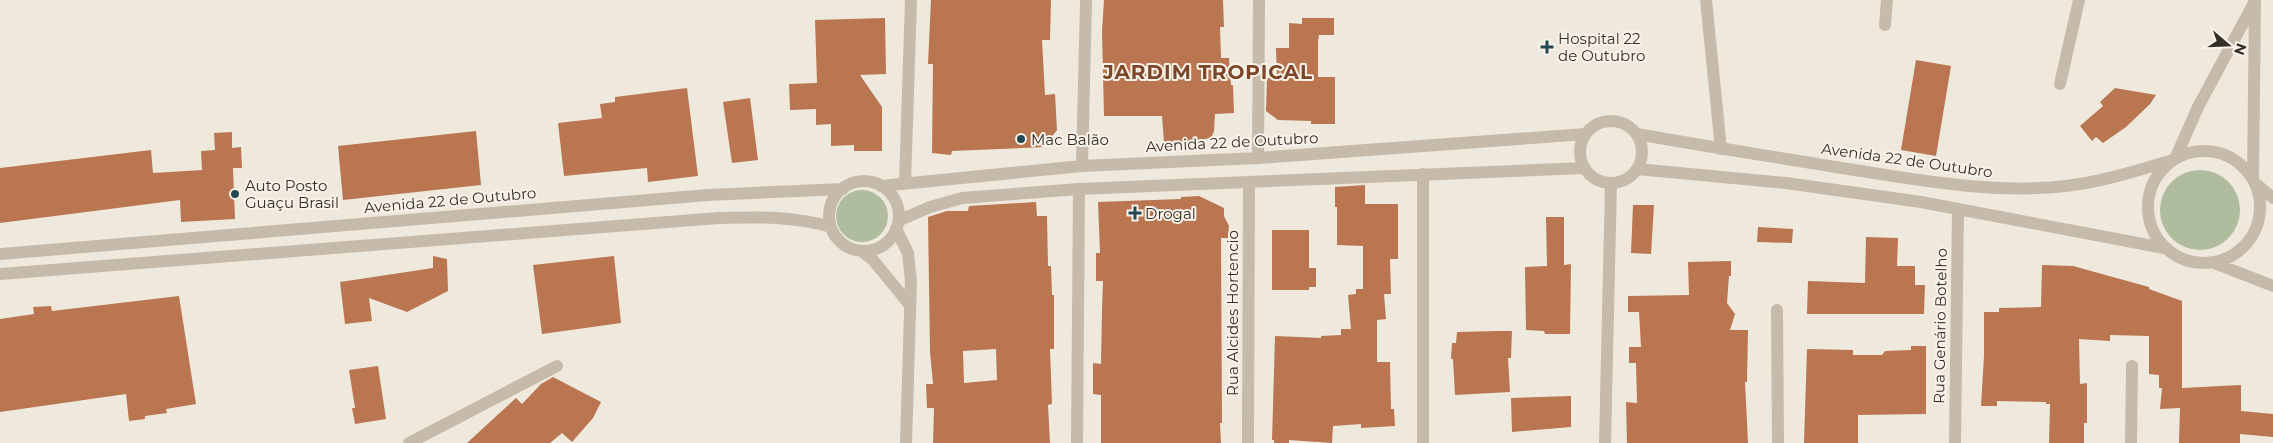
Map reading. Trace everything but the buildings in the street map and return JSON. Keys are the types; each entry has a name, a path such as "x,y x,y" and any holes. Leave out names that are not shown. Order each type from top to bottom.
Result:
{"street":[{"path":"905,183 911,0"},
{"path":"1082,166 1086,0"},
{"path":"1258,158 1259,0"},
{"path":"1706,0 1721,149"},
{"path":"1885,25 1887,0"},
{"path":"2060,84 2079,0"},
{"path":"2174,160 2198,107 2256,1"},
{"path":"2214,263 2239,251 2256,229 2260,211 2254,181 2256,1"},
{"name":"Avenida 22 de Outubro","path":"881,186 1082,166 1258,158 1586,134 1598,124 1614,121 1624,124 1637,134 1926,181 1988,188 2030,189 2067,186 2095,181 2174,160"},
{"path":"1586,134 1580,147 1584,168 1599,181 1611,183 1623,180 1637,168 1642,148 1637,134"},
{"path":"2273,198 2254,181 2238,162 2219,153 2199,151 2174,160 2165,166 2153,183 2148,202 2153,232 2164,248 2192,262 2214,263 2273,286"},
{"path":"897,225 930,208 962,198 1079,189 1584,168"},
{"path":"1637,168 1786,183 1921,202 2164,248"},
{"path":"1423,443 1424,174"},
{"path":"861,182 881,186 895,201 899,214 897,225 885,244 874,250 862,251 850,248 840,242 831,227 831,206 843,189 861,182"},
{"name":"Rua Alcides Hortencio","path":"1248,443 1249,183"},
{"path":"1605,443 1611,183"},
{"name":"Avenida 22 de Outubro","path":"0,254 708,195 843,189"},
{"path":"1077,443 1079,189"},
{"name":"Rua Genário Botelho","path":"1955,443 1958,210"},
{"path":"0,274 719,218 786,217 811,221 831,227"},
{"path":"897,225 908,252 911,281 906,443"},
{"path":"862,251 873,260 910,304"},
{"path":"1777,310 1778,443"},
{"path":"409,443 557,366"},
{"path":"2131,443 2132,366"}],"green space":[{"path":"2200,170 2215,173 2228,182 2237,195 2240,210 2237,225 2228,238 2215,247 2200,250 2185,247 2172,238 2163,225 2160,210 2163,195 2172,182 2185,173"},
{"path":"857,190 867,190 881,197 888,211 888,221 881,235 867,242 857,242 847,238 840,231 836,221 836,211 840,201 847,194"}],"place":[{"name":"Hospital 22 de Outubro","path":"1547,47"},
{"name":"Mac Balão","path":"1021,139"},
{"name":"Auto Posto Guaçu Brasil","path":"235,194"},
{"name":"Drogal","path":"1135,213"}],"district":[{"name":"JARDIM TROPICAL","path":"1208,72"}]}
